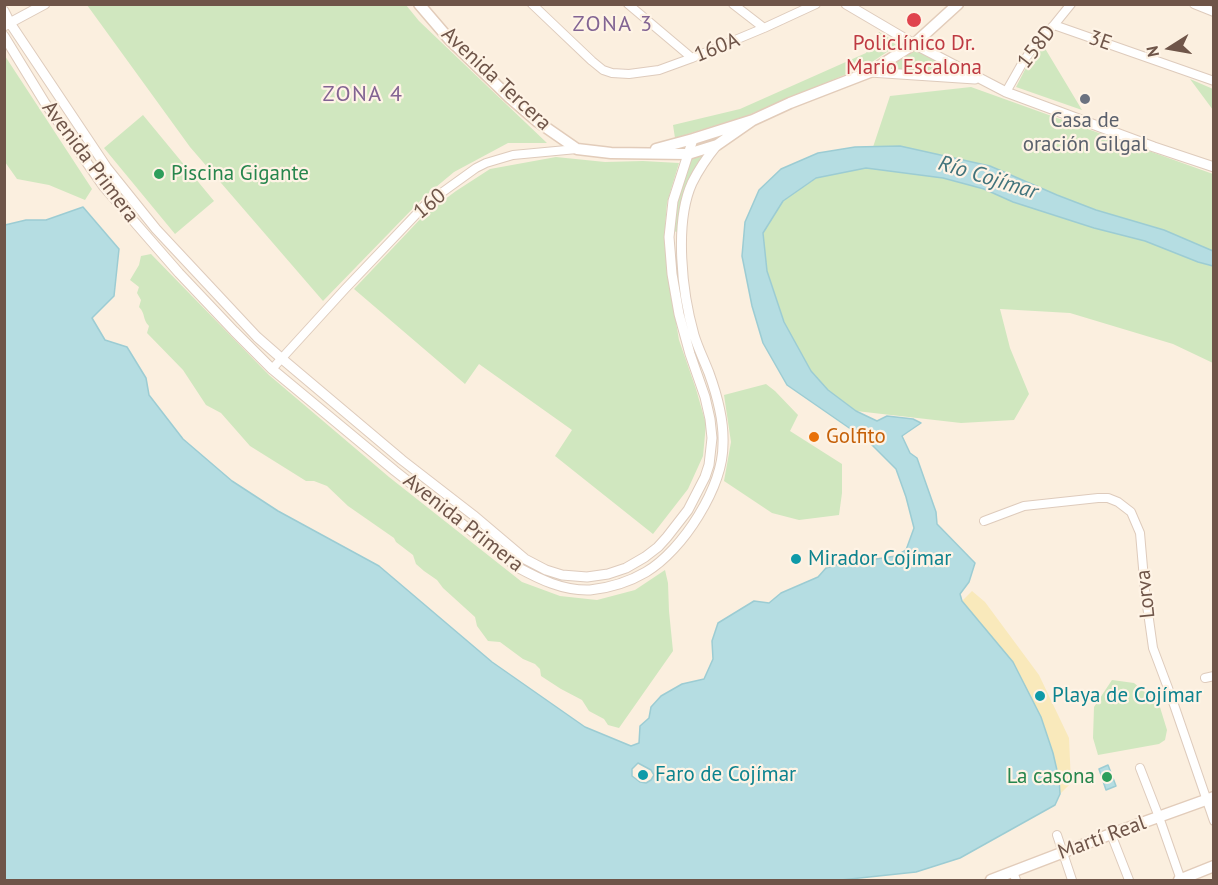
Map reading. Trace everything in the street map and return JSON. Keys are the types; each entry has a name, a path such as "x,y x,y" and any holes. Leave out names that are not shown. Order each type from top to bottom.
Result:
{"main road":[{"name":"Avenida Tercera","path":"418,4 449,39 509,97 538,122 577,149"},
{"name":"160","path":"644,152 753,120 870,72 914,44 958,4"},
{"name":"160","path":"577,149 611,153 688,154 717,145 753,120"},
{"path":"705,135 714,140 717,145"},
{"name":"Martí Real","path":"991,880 1014,876 1062,852 1210,798"},
{"path":"1181,880 1214,866"}],"street":[{"path":"7,24 45,4"},
{"name":"160A","path":"532,4 603,70 629,74 659,70 692,58 816,4"},
{"path":"628,4 692,58"},
{"path":"733,4 764,28"},
{"path":"846,4 914,44 1006,92 1214,167"},
{"name":"158D","path":"1006,92 1035,45 1071,4"},
{"path":"1194,4 1214,12"},
{"name":"Avenida Primera","path":"4,11 7,24 114,177 156,229 258,337 402,460 523,557 562,575 587,577 626,568 645,557 658,547 688,510 709,465 712,438 710,419 679,314 669,237 673,201 693,139"},
{"name":"3E","path":"1054,25 1214,81"},
{"name":"Avenida Primera","path":"4,36 45,103 104,187 179,273 272,369 395,471 517,567 551,584 569,588 590,590 618,585 646,572 667,556 694,524 709,498 719,472 724,445 721,413 694,335 686,293 681,229 685,203 692,183 717,145"},
{"path":"870,72 980,80"},
{"name":"160","path":"272,369 426,204 486,163 513,155 577,149"},
{"path":"395,471 402,460"},
{"name":"Lorva","path":"984,521 1024,506 1098,498 1108,498 1118,502 1131,512 1140,533 1153,648 1210,798 1214,822"},
{"path":"658,547 667,556"},
{"path":"517,567 523,557"},
{"path":"1140,768 1181,880"},
{"path":"1111,834 1129,880"},
{"path":"1057,835 1072,880"}],"green space":[{"path":"87,5 406,5 419,21 547,143 508,143 454,172 424,197 323,301 190,147"},
{"path":"879,32 894,41 896,46 866,66 746,116 675,138 673,125 740,109 866,53"},
{"path":"1043,45 1082,110 1016,87 1030,60"},
{"path":"916,48 964,75 883,69"},
{"path":"5,56 92,189 85,200 49,185 17,179 5,162"},
{"path":"1190,79 1213,89 1213,110"},
{"path":"971,87 1213,174 1213,363 1173,344 1070,313 1000,309 1010,348 1029,394 1014,420 961,423 856,411 828,390 811,371 784,322 767,271 763,233 783,201 816,178 866,168 890,96"},
{"name":"Piscina Gigante","path":"143,115 214,201 175,234 104,148"},
{"path":"706,151 697,164 682,196 677,232 673,231 678,195 691,157"},
{"path":"556,157 605,162 679,163 667,203 664,240 679,340 706,424 703,456 688,489 653,534 555,456 572,430 479,364 465,384 354,289 425,214 456,191 490,169"},
{"path":"151,254 269,375 389,477 522,582 560,596 597,600 635,590 665,570 673,651 619,728 608,725 604,719 589,711 582,700 541,676 540,669 535,664 523,659 500,642 488,641 477,626 475,617 437,580 416,564 413,555 394,538 348,506 327,486 314,481 306,481 250,446 221,413 206,405 183,370 147,333 149,326 139,307 141,300 137,293 139,287 130,280 139,265 141,256"},
{"path":"766,384 798,415 790,431 842,464 839,515 799,520 772,513 724,481 731,442 724,395"},
{"path":"1112,680 1134,683 1159,704 1167,730 1165,740 1159,744 1098,755 1093,738 1094,707"}],"sand":[{"name":"Playa de Cojímar","path":"972,591 985,602 1039,675 1069,738 1071,783 1060,794 1053,753 1041,717 962,601"}],"water":[{"name":"Río Cojímar","path":"900,146 990,166 1096,210 1164,230 1213,251 1213,266 1145,241 1094,228 1013,202 984,189 943,178 866,168 816,178 783,201 763,233 767,271 784,322 811,371 828,390 856,411 877,421 887,416 913,419 921,423 902,436 910,453 917,458 936,512 937,524 975,563 969,582 960,594 962,601 1013,662 1041,717 1059,779 1060,794 1055,805 960,858 916,872 841,880 5,880 5,225 26,220 46,220 83,207 119,249 114,296 92,318 105,340 127,347 146,378 149,395 183,439 232,481 278,511 379,566 492,662 585,727 631,746 639,743 640,726 649,718 651,707 661,696 682,684 704,679 713,659 712,641 718,623 754,601 769,603 781,593 818,577 826,568 861,557 876,559 896,556 906,550 914,528 896,469 868,441 787,385 763,343 752,306 742,256 745,222 759,190 781,169 818,153 855,147","holes":["638,763 651,770 654,775 646,783 632,776 632,769"]},
{"name":"La casona","path":"1108,765 1116,786 1106,790 1099,769"}],"place":[{"name":"Policlínico Dr. Mario Escalona","path":"914,20"},
{"name":"Casa de oración Gilgal","path":"1085,99"},
{"name":"Piscina Gigante","path":"159,174"},
{"name":"Golfito","path":"814,437"},
{"name":"Mirador Cojímar","path":"796,559"},
{"name":"Playa de Cojímar","path":"1040,696"},
{"name":"Faro de Cojímar","path":"643,775"},
{"name":"La casona","path":"1107,777"}],"district":[{"name":"ZONA 3","path":"613,25"},
{"name":"ZONA 4","path":"363,95"}]}
